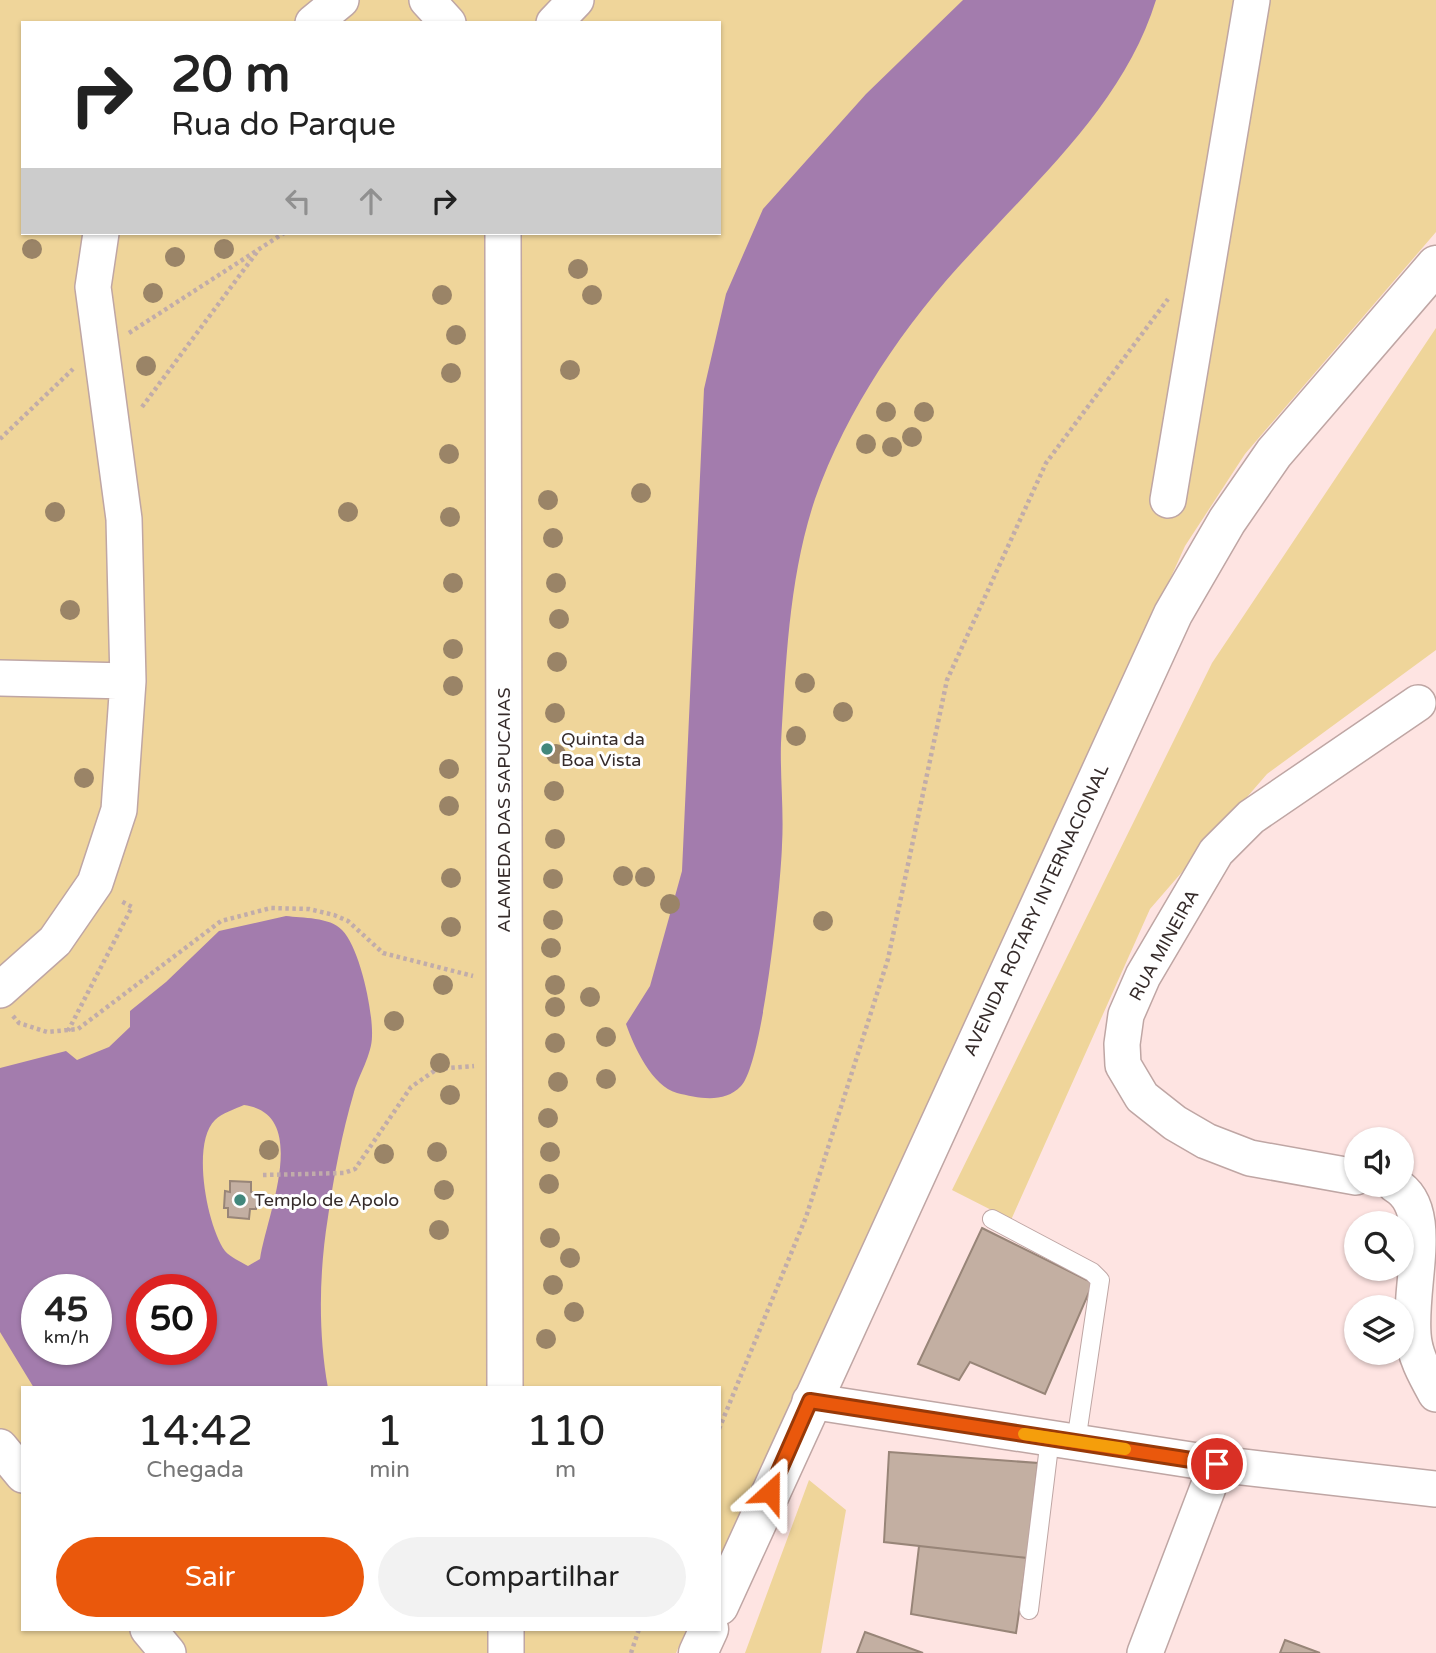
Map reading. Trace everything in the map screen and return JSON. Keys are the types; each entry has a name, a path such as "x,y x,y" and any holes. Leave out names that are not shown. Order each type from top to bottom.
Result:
{"main road":[{"name":"AVENIDA ROTARY INTERNACIONAL","path":"721,1601 810,1401 1173,614 1227,521 1274,453 1436,265"},
{"path":"698,1653 708,1631"}],"street":[{"path":"315,21 340,0"},
{"path":"1168,500 1252,0"},
{"path":"5,1002 55,941 93,886 119,810 128,681 124,519 93,287 101,235"},
{"name":"ALAMEDA DAS SAPUCAIAS","path":"503,235 505,1386"},
{"path":"0,678 128,681"},
{"name":"RUA MINEIRA","path":"1344,1175 1250,1158 1206,1141 1175,1123 1142,1097 1123,1065 1122,1044 1126,1015 1143,976 1216,852 1251,817 1418,703"},
{"path":"1414,1192 1429,1205 1435,1220 1435,1239 1416,1307 1412,1333 1417,1355 1436,1394"},
{"path":"810,1401 1217,1464 1436,1489"},
{"path":"0,1447 21,1473"},
{"path":"1145,1653 1217,1464"},
{"path":"150,1631 168,1653"},
{"path":"506,1631 506,1653"}],"lane":[{"path":"992,1219 1093,1272 1100,1280 1063,1440 1029,1610"}],"path":[{"path":"0,439 99,345 135,331 281,235"},
{"path":"142,407 260,249"},
{"path":"721,1424 806,1217 888,959 947,680 1046,463 1171,295"},
{"path":"67,1032 132,907 93,886"},
{"path":"5,1002 19,1023 47,1032 78,1029 221,922 271,908 310,909 334,915 348,921 383,953 504,984"},
{"path":"262,1175 344,1173 355,1169 411,1087 437,1069 504,1063"},
{"path":"631,1653 638,1631"}],"shaded area":[{"name":"Quinta da Boa Vista","path":"0,0 1436,0 1436,232 1245,454 1185,546 1002,952 721,1556 721,1386 21,1386 21,1631 686,1631 676,1653 0,1653"},
{"path":"963,0 1156,0 1142,37 1102,104 1052,165 924,307 861,399 828,465 806,529 790,620 781,743 781,866 769,972 757,1045 749,1071 741,1086 734,1092 710,1098 677,1093 668,1089 652,1074 639,1054 626,1024 650,986 682,871 704,389 726,294 763,209 866,94"},
{"path":"1436,328 1436,650 1267,774 1150,909 1011,1220 952,1190 1212,663"},
{"path":"286,916 330,923 342,930 348,939 360,965 372,1025 368,1057 354,1092 342,1138 325,1238 321,1324 328,1386 33,1386 0,1332 0,1068 66,1051 77,1060 109,1047 130,1027 130,1011 166,982 219,931","holes":["244,1105 264,1112 276,1127 281,1147 276,1194 260,1259 248,1266 225,1251 212,1223 204,1185 204,1147 208,1131 215,1120"]},
{"path":"809,1480 846,1510 821,1653 745,1653"}],"building":[{"name":"Templo de Apolo","path":"230,1181 251,1182 251,1192 257,1193 256,1209 250,1209 249,1219 228,1217 228,1208 224,1208 225,1191 230,1192"},
{"path":"982,1228 1093,1283 1045,1394 970,1362 959,1380 918,1364"},
{"path":"889,1452 1038,1463 1027,1558 884,1542"},
{"path":"919,1546 1027,1558 1016,1633 911,1614"},
{"path":"865,1632 923,1653 857,1653"},
{"path":"1285,1640 1320,1653 1280,1653"}],"slow traffic":[{"path":"1024,1434 1125,1449"}],"place":[{"name":"Quinta da Boa Vista","path":"547,749"},
{"name":"Templo de Apolo","path":"240,1200"}],"route":[{"path":"770,1492 810,1401 1217,1464"}]}
